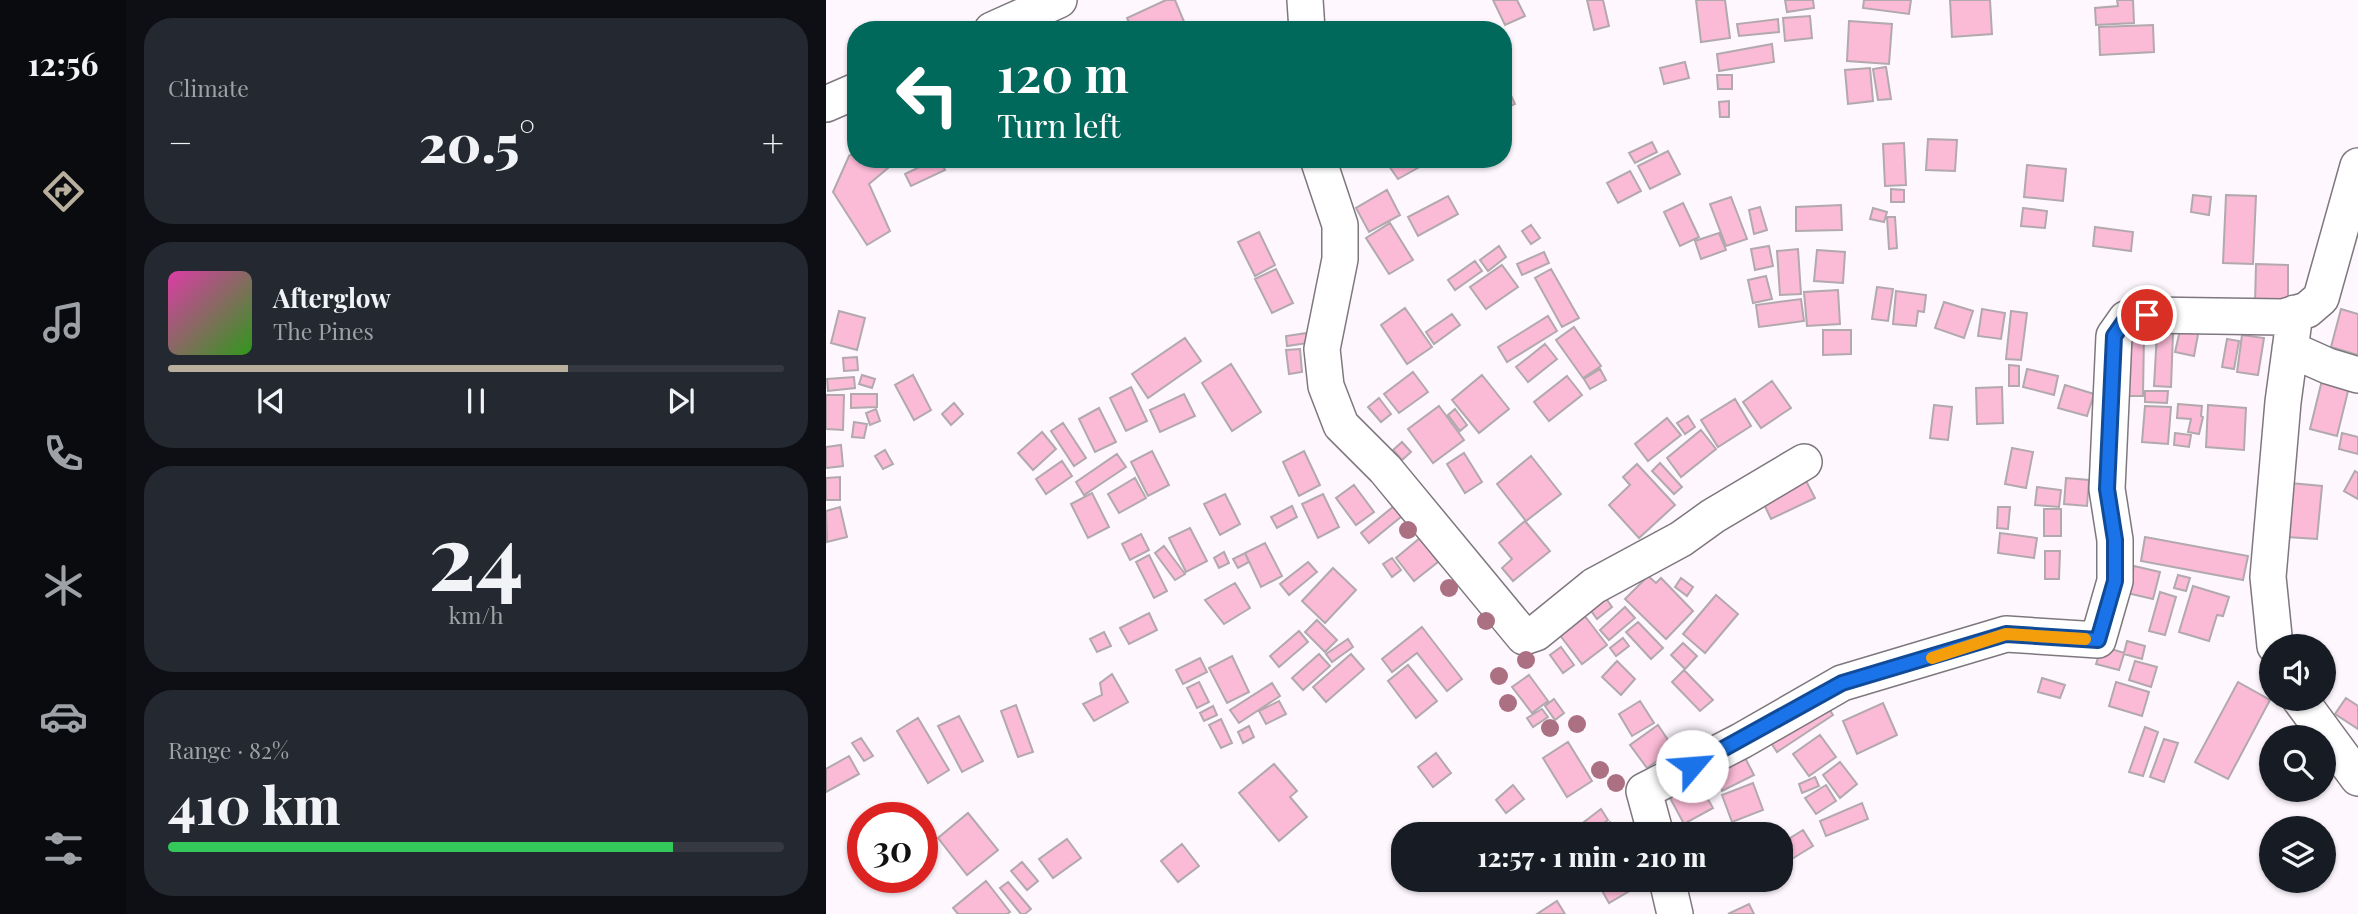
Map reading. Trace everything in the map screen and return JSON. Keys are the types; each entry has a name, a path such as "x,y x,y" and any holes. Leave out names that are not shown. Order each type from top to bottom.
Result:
{"street":[{"path":"1012,21 1059,0"},
{"path":"1305,0 1306,21"},
{"path":"826,104 847,95"},
{"path":"1653,822 1644,790 1741,741 1842,683 2006,634 2098,640 2115,581 2115,540 2107,489 2114,336 2126,319 2147,315 2283,317 2307,310 2321,298 2358,166"},
{"path":"1321,168 1340,225 1340,259 1322,349 1326,386 1341,425 1385,469 1524,637 1536,633 1594,586 1681,539 1713,516 1804,462"},
{"path":"2274,634 2268,577 2295,313"},
{"path":"2290,349 2328,366 2358,375"},
{"path":"2309,711 2358,778"},
{"path":"1670,892 1675,914"}],"building":[{"path":"1166,0 1175,0 1184,21 1128,21 1127,18"},
{"path":"1493,0 1517,0 1525,16 1512,22 1503,21"},
{"path":"1587,0 1603,0 1609,26 1594,30"},
{"path":"1696,0 1725,0 1730,38 1701,42"},
{"path":"1785,0 1813,0 1814,8 1787,12"},
{"path":"1864,0 1911,0 1909,14 1863,8"},
{"path":"1950,0 1990,0 1992,34 1952,37"},
{"path":"2117,0 2133,0 2134,23 2096,25 2095,8 2118,6"},
{"path":"1810,16 1812,38 1785,41 1783,18"},
{"path":"1778,19 1779,32 1739,36 1737,24"},
{"path":"1849,21 1892,24 1889,64 1847,61"},
{"path":"2153,25 2154,52 2100,55 2099,27"},
{"path":"1772,44 1774,62 1719,71 1717,54"},
{"path":"1685,62 1689,78 1664,84 1660,68"},
{"path":"1886,67 1891,99 1878,100 1873,69"},
{"path":"1870,68 1873,101 1848,104 1845,70"},
{"path":"1717,75 1732,75 1732,89 1718,89"},
{"path":"1729,101 1729,117 1720,117 1719,102"},
{"path":"1928,139 1957,140 1955,171 1926,170"},
{"path":"1652,142 1657,152 1635,163 1629,153"},
{"path":"1904,143 1906,185 1885,186 1883,144"},
{"path":"1668,151 1680,174 1650,189 1638,166"},
{"path":"847,160 847,168 888,168 869,184 890,231 867,245 833,192"},
{"path":"2027,165 2066,169 2063,201 2024,197"},
{"path":"917,168 945,170 911,186 905,174"},
{"path":"1390,168 1418,168 1398,179"},
{"path":"1630,171 1641,191 1618,203 1607,183"},
{"path":"1891,189 1904,190 1904,202 1891,202"},
{"path":"1387,190 1400,215 1369,232 1356,208"},
{"path":"2193,195 2211,197 2209,215 2191,212"},
{"path":"2226,195 2256,196 2253,264 2223,263"},
{"path":"1448,196 1458,214 1418,236 1408,217"},
{"path":"1731,197 1747,239 1726,246 1710,204"},
{"path":"1683,203 1699,237 1680,246 1664,212"},
{"path":"1841,205 1842,230 1796,231 1796,207"},
{"path":"1760,207 1767,230 1754,234 1749,210"},
{"path":"1873,208 1887,212 1884,222 1870,219"},
{"path":"2023,208 2047,211 2045,228 2021,226"},
{"path":"1887,217 1895,217 1897,248 1889,249"},
{"path":"1390,223 1413,260 1389,274 1366,238"},
{"path":"1531,225 1540,238 1531,244 1522,231"},
{"path":"2095,227 2133,232 2131,251 2093,246"},
{"path":"1259,232 1275,265 1255,276 1238,242"},
{"path":"1719,233 1726,250 1701,259 1695,241"},
{"path":"1499,246 1506,257 1488,271 1480,260"},
{"path":"1769,246 1773,266 1755,270 1751,249"},
{"path":"1798,249 1801,294 1780,295 1777,251"},
{"path":"1817,250 1845,252 1843,283 1814,281"},
{"path":"1544,252 1549,263 1522,275 1517,264"},
{"path":"1475,261 1482,271 1455,290 1448,280"},
{"path":"2256,264 2288,265 2288,304 2255,304"},
{"path":"1502,265 1518,287 1486,309 1470,287"},
{"path":"1276,269 1293,303 1272,313 1255,279"},
{"path":"1551,269 1579,318 1562,327 1535,278"},
{"path":"1766,276 1772,299 1753,303 1748,280"},
{"path":"1877,287 1893,289 1888,321 1872,319"},
{"path":"1838,290 1840,324 1807,326 1804,292"},
{"path":"1896,291 1926,295 1924,312 1918,311 1916,326 1893,324"},
{"path":"1801,299 1804,321 1759,327 1756,305"},
{"path":"1944,302 1973,311 1964,338 1935,328"},
{"path":"1405,308 1432,347 1407,364 1381,325"},
{"path":"1982,309 2005,313 2001,339 1978,336"},
{"path":"2341,309 2358,314 2358,355 2331,347"},
{"path":"839,311 865,318 857,350 831,343"},
{"path":"2011,311 2027,313 2021,360 2006,359"},
{"path":"1452,314 1460,325 1434,344 1426,332"},
{"path":"1548,316 1557,331 1507,362 1498,347"},
{"path":"2181,326 2199,329 2194,356 2175,352"},
{"path":"1574,327 1601,366 1583,378 1556,340"},
{"path":"1823,330 1851,330 1851,354 1823,355"},
{"path":"1307,333 1308,343 1287,346 1286,336"},
{"path":"2157,333 2173,333 2171,387 2154,386"},
{"path":"2128,335 2144,335 2143,396 2127,396"},
{"path":"2242,335 2264,338 2258,375 2237,372"},
{"path":"1185,338 1201,361 1148,398 1132,374"},
{"path":"2227,339 2239,341 2234,369 2222,367"},
{"path":"1545,344 1557,359 1528,382 1516,367"},
{"path":"1300,349 1302,372 1289,374 1286,350"},
{"path":"857,357 858,370 844,371 843,358"},
{"path":"1231,364 1261,412 1232,431 1202,383"},
{"path":"2009,365 2019,366 2019,386 2009,386"},
{"path":"1600,369 1606,380 1590,389 1584,379"},
{"path":"2027,369 2058,376 2054,395 2023,387"},
{"path":"1413,372 1428,392 1399,413 1384,394"},
{"path":"862,375 875,379 872,388 859,384"},
{"path":"913,375 931,410 914,420 895,385"},
{"path":"1482,375 1509,409 1479,433 1452,400"},
{"path":"1567,376 1582,395 1549,421 1534,402"},
{"path":"2323,376 2350,383 2337,436 2310,429"},
{"path":"854,377 855,388 828,391 827,379"},
{"path":"1772,381 1791,408 1761,428 1743,402"},
{"path":"2065,385 2094,394 2087,416 2058,408"},
{"path":"1131,387 1147,421 1126,431 1110,398"},
{"path":"2002,387 2003,423 1977,424 1976,388"},
{"path":"2145,391 2168,391 2167,403 2145,402"},
{"path":"851,394 877,394 877,407 851,408"},
{"path":"1184,394 1195,416 1160,432 1150,410"},
{"path":"826,395 844,395 843,430 826,429"},
{"path":"1379,398 1391,414 1381,422 1368,407"},
{"path":"1735,399 1751,426 1718,447 1701,420"},
{"path":"954,403 963,414 951,425 942,414"},
{"path":"2178,404 2202,406 2203,417 2199,434 2188,432 2191,419 2177,418"},
{"path":"1934,405 1952,407 1948,440 1930,438"},
{"path":"2208,405 2246,408 2244,450 2206,447"},
{"path":"1439,406 1464,440 1433,463 1408,429"},
{"path":"2145,406 2171,407 2168,444 2142,442"},
{"path":"1099,408 1116,442 1095,452 1079,419"},
{"path":"876,409 880,421 870,425 866,413"},
{"path":"1455,409 1467,425 1460,431 1448,415"},
{"path":"1688,416 1695,427 1685,434 1677,423"},
{"path":"1667,418 1681,435 1648,461 1635,444"},
{"path":"854,422 867,424 864,438 852,437"},
{"path":"1063,423 1086,458 1074,466 1051,431"},
{"path":"1701,430 1716,449 1681,477 1667,458"},
{"path":"1042,432 1056,449 1033,470 1018,453"},
{"path":"2175,433 2191,435 2189,447 2174,445"},
{"path":"2342,433 2358,437 2358,454 2339,449"},
{"path":"1402,442 1411,452 1402,460 1393,450"},
{"path":"841,445 843,466 826,468 826,447"},
{"path":"2012,448 2033,452 2026,488 2005,484"},
{"path":"885,450 893,464 883,469 875,456"},
{"path":"1152,451 1169,485 1148,496 1131,462"},
{"path":"1304,451 1320,485 1299,496 1283,462"},
{"path":"1464,453 1482,482 1465,493 1447,464"},
{"path":"1117,454 1126,467 1084,495 1076,482"},
{"path":"1531,456 1561,494 1526,521 1497,484"},
{"path":"1062,461 1072,476 1046,494 1036,479"},
{"path":"1660,463 1682,487 1674,494 1652,471"},
{"path":"1637,464 1675,505 1639,538 1609,505 1630,485 1623,477"},
{"path":"2355,471 2358,473 2358,499 2344,491"},
{"path":"840,477 840,500 826,500 826,478"},
{"path":"1804,477 1815,498 1771,519 1761,498"},
{"path":"1135,478 1146,498 1119,513 1108,494"},
{"path":"2066,478 2089,480 2087,506 2064,504"},
{"path":"2290,483 2322,486 2317,539 2286,537"},
{"path":"1354,485 1374,512 1356,525 1336,498"},
{"path":"2037,487 2061,490 2059,507 2035,505"},
{"path":"1092,493 1109,527 1088,538 1071,504"},
{"path":"1225,494 1240,524 1220,535 1204,504"},
{"path":"1323,494 1339,527 1318,538 1302,504"},
{"path":"1292,506 1297,517 1277,528 1271,517"},
{"path":"1394,506 1402,516 1369,543 1361,533"},
{"path":"840,507 847,537 827,542 826,511"},
{"path":"1998,507 2010,507 2008,529 1997,528"},
{"path":"2044,509 2061,509 2061,536 2044,536"},
{"path":"1525,521 1550,551 1513,581 1502,568 1512,559 1499,543"},
{"path":"1190,528 1207,561 1186,572 1169,538"},
{"path":"2000,533 2037,538 2034,558 1998,553"},
{"path":"1141,534 1149,550 1130,560 1122,544"},
{"path":"2145,537 2248,556 2243,580 2141,561"},
{"path":"1420,538 1438,562 1414,581 1396,558"},
{"path":"1265,543 1282,576 1261,587 1245,553"},
{"path":"1164,546 1185,574 1175,580 1155,553"},
{"path":"2045,551 2060,551 2059,579 2045,579"},
{"path":"1224,552 1229,563 1219,568 1214,558"},
{"path":"1245,553 1249,562 1238,568 1233,559"},
{"path":"1149,555 1167,591 1154,598 1136,562"},
{"path":"1392,558 1401,570 1392,577 1383,564"},
{"path":"1308,562 1317,572 1289,595 1280,584"},
{"path":"2134,566 2160,572 2153,599 2127,593"},
{"path":"1333,568 1356,590 1325,623 1302,601"},
{"path":"2178,575 2190,578 2186,591 2174,588"},
{"path":"1648,576 1656,583 1661,578 1693,611 1666,639 1625,599"},
{"path":"1681,578 1693,587 1687,596 1675,587"},
{"path":"1235,583 1250,608 1224,624 1205,600"},
{"path":"2193,586 2229,597 2223,616 2217,615 2209,641 2179,632"},
{"path":"2160,592 2176,597 2165,635 2149,631"},
{"path":"1716,595 1738,614 1705,653 1683,634"},
{"path":"1605,597 1612,607 1597,619 1589,608"},
{"path":"1625,607 1635,618 1609,640 1600,630"},
{"path":"1149,613 1157,630 1129,644 1120,628"},
{"path":"1584,615 1607,645 1582,664 1559,634"},
{"path":"1317,620 1337,640 1325,652 1305,632"},
{"path":"1638,622 1663,648 1651,659 1626,632"},
{"path":"1422,627 1462,679 1447,691 1417,653 1392,672 1382,659"},
{"path":"1299,631 1308,642 1279,667 1270,656"},
{"path":"1104,632 1111,646 1097,652 1090,639"},
{"path":"1623,638 1629,646 1616,656 1610,648"},
{"path":"1348,639 1353,647 1332,662 1326,654"},
{"path":"2127,641 2145,646 2142,659 2124,654 2119,670 2096,664 2102,646 2124,653"},
{"path":"1683,643 1697,656 1685,669 1671,655"},
{"path":"1561,647 1574,665 1563,673 1550,655"},
{"path":"1319,654 1330,666 1303,690 1292,678"},
{"path":"1351,654 1364,669 1326,702 1313,687"},
{"path":"1232,656 1249,692 1227,703 1209,668"},
{"path":"1200,658 1207,672 1183,684 1176,670"},
{"path":"1617,661 1635,679 1621,695 1602,677"},
{"path":"2135,661 2157,667 2151,687 2129,680"},
{"path":"1408,665 1437,701 1416,718 1388,681"},
{"path":"1684,670 1713,700 1700,711 1672,682"},
{"path":"1112,674 1128,702 1094,721 1083,704 1102,695 1100,683"},
{"path":"1529,675 1548,701 1532,713 1512,687"},
{"path":"2042,678 2065,685 2060,698 2038,692"},
{"path":"1199,682 1209,702 1197,708 1187,688"},
{"path":"2116,682 2149,692 2142,716 2109,706"},
{"path":"2238,682 2259,694 2259,711 2264,711 2228,779 2195,762"},
{"path":"1272,683 1280,696 1239,723 1230,710"},
{"path":"1820,695 1833,715 1777,752 1764,732"},
{"path":"2346,698 2358,706 2358,729 2335,714"},
{"path":"1554,699 1564,713 1555,720 1545,706"},
{"path":"1279,701 1286,714 1266,724 1259,711"},
{"path":"1640,701 1654,723 1632,736 1619,714"},
{"path":"1883,703 1897,735 1857,754 1843,721"},
{"path":"1016,705 1033,752 1018,757 1001,711"},
{"path":"1213,706 1217,715 1204,721 1200,713"},
{"path":"1542,709 1548,717 1533,727 1527,718"},
{"path":"959,716 983,761 962,772 938,726"},
{"path":"918,718 949,770 928,783 897,731"},
{"path":"1221,719 1232,743 1221,748 1209,725"},
{"path":"1658,725 1674,749 1647,768 1630,745"},
{"path":"1249,726 1254,737 1243,743 1238,732"},
{"path":"2145,727 2158,732 2143,776 2129,772"},
{"path":"1820,735 1836,757 1809,776 1793,754"},
{"path":"861,738 873,756 864,761 852,743"},
{"path":"2164,739 2178,743 2164,782 2150,777"},
{"path":"1568,742 1592,781 1567,797 1543,758"},
{"path":"1742,752 1754,775 1722,791 1711,768"},
{"path":"1436,753 1451,773 1433,787 1418,767"},
{"path":"849,756 859,774 826,792 826,769"},
{"path":"1840,762 1857,784 1840,798 1823,775"},
{"path":"1274,764 1297,791 1290,797 1307,817 1279,841 1239,793"},
{"path":"1815,777 1819,786 1802,793 1799,784"},
{"path":"1698,782 1713,808 1683,822 1670,798"},
{"path":"1753,783 1763,810 1732,822 1722,795"},
{"path":"1513,785 1524,799 1506,813 1496,800"},
{"path":"1826,785 1836,801 1816,814 1805,798"},
{"path":"1862,803 1868,819 1826,836 1820,821"},
{"path":"1601,809 1608,820 1605,822 1584,822"},
{"path":"968,813 998,850 967,875 938,838"},
{"path":"1803,830 1813,846 1793,858 1793,836"},
{"path":"1067,839 1081,858 1053,878 1039,859"},
{"path":"1182,844 1199,866 1178,882 1161,861"},
{"path":"1022,862 1038,881 1027,890 1011,871"},
{"path":"986,881 1010,912 958,914 953,908"},
{"path":"1008,882 1031,909 1025,914 1021,914 1000,888"},
{"path":"1603,892 1628,892 1609,903"},
{"path":"1557,901 1565,914 1537,914"},
{"path":"1749,904 1754,914 1728,914"}],"slow traffic":[{"path":"1932,658 2006,634 2085,639"}],"route":[{"path":"1692,766 1842,683 2006,634 2098,640 2115,581 2115,540 2107,489 2114,336 2126,319 2147,315"}]}
